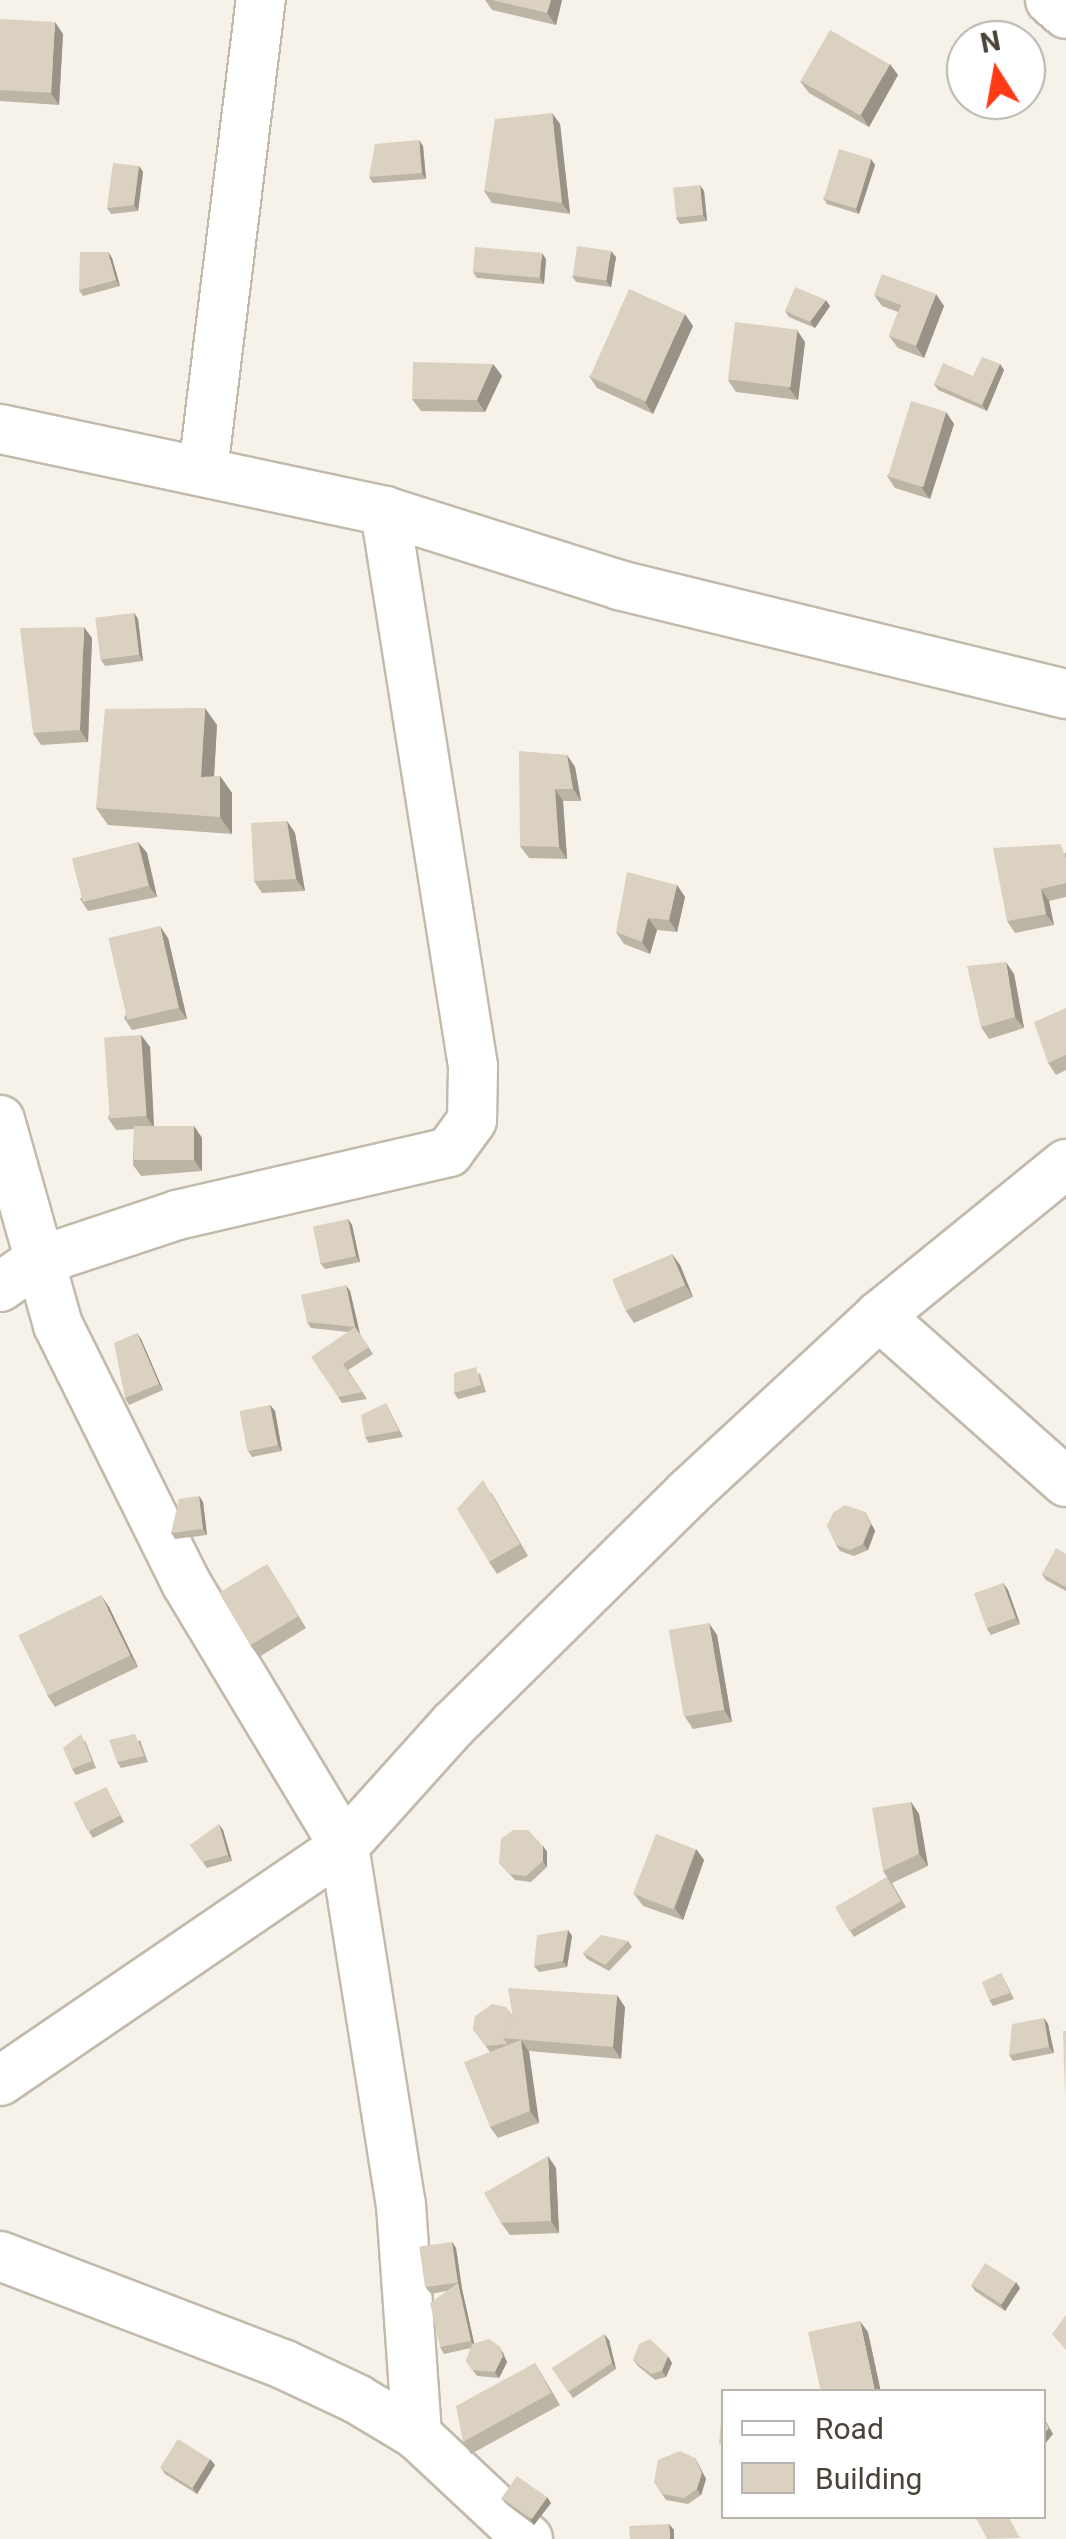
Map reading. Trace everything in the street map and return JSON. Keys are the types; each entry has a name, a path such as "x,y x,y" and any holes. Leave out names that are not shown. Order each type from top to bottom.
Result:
{"street":[{"path":"203,470 260,0"},
{"path":"1050,0 1066,14"},
{"path":"0,429 385,511 620,585 1066,694"},
{"path":"18,1275 177,1215 449,1152 472,1120 472,1066 385,511"},
{"path":"0,1120 18,1275 58,1325 186,1583 344,1846 400,2205 417,2435"},
{"path":"0,2081 344,1846 454,1724 879,1316 1066,1164"},
{"path":"879,1316 1066,1482"},
{"path":"0,2256 282,2364 417,2435 528,2539"}],"building":[{"path":"492,0 551,0 547,13"},
{"path":"0,19 55,22 51,93 0,90"},
{"path":"830,30 890,64 860,116 800,81"},
{"path":"552,113 562,203 484,191 495,119"},
{"path":"419,140 422,173 369,177 375,144"},
{"path":"839,149 872,159 856,209 824,199"},
{"path":"113,163 139,166 134,205 107,208"},
{"path":"700,185 703,215 676,218 673,188"},
{"path":"577,246 611,251 606,280 573,276"},
{"path":"475,247 542,253 540,278 473,272"},
{"path":"80,252 108,252 116,280 79,290"},
{"path":"882,274 936,294 916,346 889,336 901,305 874,295"},
{"path":"795,287 826,300 810,322 785,311"},
{"path":"629,289 685,314 646,402 590,377"},
{"path":"735,322 798,330 790,387 728,380"},
{"path":"982,357 1000,364 982,405 934,384 943,363 973,376"},
{"path":"413,362 493,364 477,400 412,399"},
{"path":"911,401 946,412 923,487 888,477"},
{"path":"134,613 139,655 100,659 95,618"},
{"path":"84,627 80,730 33,733 20,628"},
{"path":"205,708 201,777 220,776 220,817 96,808 105,709"},
{"path":"519,751 567,755 573,789 555,789 559,847 520,846"},
{"path":"287,821 296,879 254,881 251,823"},
{"path":"138,842 149,886 83,902 72,858"},
{"path":"1061,844 1066,859 1066,883 1041,889 1046,914 1007,921 993,848"},
{"path":"627,872 677,885 669,920 648,918 642,942 616,932"},
{"path":"160,926 179,1008 127,1020 108,938"},
{"path":"1006,962 1015,1017 981,1027 967,966"},
{"path":"1066,1008 1066,1055 1048,1063 1034,1022"},
{"path":"141,1035 147,1116 110,1118 104,1038"},
{"path":"134,1126 194,1126 194,1160 134,1160"},
{"path":"348,1219 356,1256 321,1264 313,1226"},
{"path":"672,1254 685,1285 625,1311 612,1279"},
{"path":"346,1285 355,1327 307,1322 301,1295"},
{"path":"355,1327 369,1347 343,1364 362,1392 338,1397 311,1357"},
{"path":"137,1333 159,1384 125,1398 114,1343"},
{"path":"476,1367 481,1385 454,1393 454,1373"},
{"path":"386,1403 399,1431 365,1437 361,1415"},
{"path":"270,1405 278,1445 247,1451 240,1411"},
{"path":"483,1480 520,1544 489,1562 457,1509"},
{"path":"199,1496 203,1529 171,1533 179,1499"},
{"path":"845,1505 865,1512 871,1524 863,1544 850,1550 836,1545 827,1526 833,1513"},
{"path":"1056,1548 1066,1554 1066,1587 1042,1574"},
{"path":"267,1564 298,1616 250,1645 219,1593"},
{"path":"1003,1583 1016,1618 987,1628 974,1594"},
{"path":"101,1595 130,1655 48,1696 18,1635"},
{"path":"709,1623 724,1710 684,1717 669,1630"},
{"path":"81,1734 92,1761 72,1769 63,1748"},
{"path":"135,1734 144,1756 117,1762 109,1740"},
{"path":"106,1787 120,1816 88,1832 74,1803"},
{"path":"911,1802 919,1854 883,1871 872,1808"},
{"path":"219,1824 228,1855 202,1862 190,1845"},
{"path":"513,1830 528,1830 543,1846 543,1861 526,1876 510,1874 499,1863 501,1839"},
{"path":"656,1834 696,1849 673,1909 633,1894"},
{"path":"887,1877 901,1901 849,1931 835,1907"},
{"path":"568,1930 563,1961 534,1966 537,1935"},
{"path":"601,1935 628,1941 605,1965 583,1953"},
{"path":"1001,1973 1010,1993 989,2000 982,1982"},
{"path":"508,1988 617,1995 613,2047 503,2038 513,2019"},
{"path":"492,2004 506,2007 512,2014 503,2038 507,2044 486,2046 473,2029 475,2016"},
{"path":"1044,2018 1049,2047 1009,2055 1012,2024"},
{"path":"1063,2031 1066,2031 1065,2098"},
{"path":"521,2040 530,2111 490,2127 464,2062"},
{"path":"548,2156 551,2221 501,2223 484,2193"},
{"path":"452,2242 458,2283 425,2287 419,2247"},
{"path":"985,2263 1016,2282 1002,2304 971,2285"},
{"path":"458,2283 471,2341 440,2347 430,2303"},
{"path":"1066,2315 1066,2350 1052,2334"},
{"path":"860,2321 874,2389 820,2389 808,2332"},
{"path":"604,2334 612,2363 568,2392 552,2368"},
{"path":"489,2339 499,2346 503,2356 495,2372 472,2370 466,2361 472,2344"},
{"path":"650,2339 668,2356 662,2371 651,2374 633,2360 639,2344"},
{"path":"535,2363 551,2393 463,2442 456,2406"},
{"path":"178,2439 210,2459 192,2488 160,2468"},
{"path":"680,2451 695,2458 702,2473 697,2489 684,2498 662,2494 654,2482 658,2460"},
{"path":"517,2476 547,2497 532,2519 502,2498"},
{"path":"977,2519 1010,2519 1020,2538 987,2539"},
{"path":"669,2524 670,2539 630,2539 629,2526"}]}
